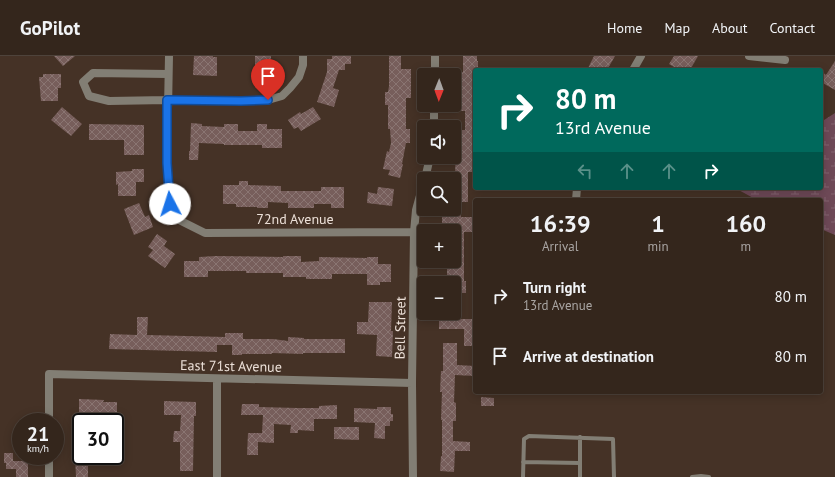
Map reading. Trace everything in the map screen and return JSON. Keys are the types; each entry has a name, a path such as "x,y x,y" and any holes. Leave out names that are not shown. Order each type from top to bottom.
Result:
{"street":[{"path":"167,100 168,56"},
{"path":"168,74 93,73 83,82 89,96 109,101 268,100 282,96 299,77 303,65 303,56"},
{"path":"435,56 435,68"},
{"path":"634,68 641,56"},
{"path":"749,56 785,60"},
{"name":"72nd Avenue","path":"167,100 167,163 170,204 179,220 205,233 414,232"},
{"name":"Bell Street","path":"413,477 412,383 414,232 417,206"},
{"name":"East 71st Avenue","path":"49,413 49,374 412,383"},
{"path":"217,379 217,477"},
{"path":"49,465 49,477"}],"lane":[{"path":"523,477 524,439 529,436 614,438 614,477"},
{"path":"580,437 580,477"},
{"path":"523,462 580,463"},
{"path":"692,477 709,477"}],"green space":[{"path":"835,113 835,235 823,230 823,198 753,198 739,190 823,190 823,121"}],"building":[{"path":"54,56 75,56 63,66"},
{"path":"194,56 217,57 217,76 193,75"},
{"path":"255,56 271,56 271,75 255,74"},
{"path":"332,56 351,56 351,64 345,64 345,70 339,70 333,88 339,90 334,107 317,102 327,72 327,59 332,59"},
{"path":"389,56 401,56 401,69 411,69 411,98 406,98 406,129 410,129 410,143 406,143 400,178 388,175 390,170 383,169 387,151 389,152 391,143 390,129 388,129 388,105 385,105 385,92 388,92 389,86"},
{"path":"463,56 477,56 478,68 473,68 473,156 472,172 468,172 468,202 461,202 461,172 455,172 455,164 461,164 461,130 465,130 465,111 461,111 461,72 463,72"},
{"path":"594,56 615,56 608,68 588,68"},
{"path":"674,56 698,56 691,68 676,68 669,64"},
{"path":"835,61 835,90 823,83 823,73 826,75"},
{"path":"43,74 61,74 61,88 58,88 58,101 41,101 39,77 43,77"},
{"path":"62,107 82,124 71,136 51,120"},
{"path":"313,107 321,119 301,131 298,127 294,129 288,120 300,112 301,114"},
{"path":"191,123 202,124 202,126 224,127 224,124 238,124 238,131 257,131 257,124 267,124 267,129 282,129 282,148 262,148 262,145 224,145 199,143 198,160 189,160"},
{"path":"89,124 144,125 144,155 124,155 124,140 89,140"},
{"path":"132,169 144,169 144,182 136,182 136,196 118,196 116,172 132,171"},
{"path":"239,181 248,181 248,185 281,186 281,191 321,191 321,187 344,187 344,208 331,208 331,204 314,204 314,208 288,208 288,203 268,202 268,208 257,208 236,207 236,204 223,204 223,185 239,185"},
{"path":"378,187 394,189 392,206 367,203 368,192 377,194"},
{"path":"139,203 145,217 149,215 153,227 134,235 124,209"},
{"path":"442,216 472,217 472,232 464,232 464,281 466,281 466,293 461,293 461,276 447,276 447,268 461,268 461,224 442,224"},
{"path":"157,234 167,241 164,246 175,254 165,268 148,256 153,250 148,247"},
{"path":"301,256 301,262 319,261 319,257 378,257 378,264 391,264 391,282 380,282 380,285 367,285 367,274 332,274 332,279 306,279 306,277 283,277 283,273 246,273 246,271 208,271 208,277 184,277 184,261 199,261 199,257"},
{"path":"369,302 392,302 392,357 376,356 377,335 357,334 357,322 368,322"},
{"path":"137,317 148,317 147,335 225,337 225,333 243,333 243,339 273,339 288,341 288,337 304,339 345,339 345,353 272,353 232,355 232,345 217,345 217,352 109,349 110,334 137,335"},
{"path":"473,319 473,346 464,346 464,329 439,329 439,320"},
{"path":"443,343 457,343 457,365 473,366 473,376 455,375 454,402 456,403 456,421 453,421 453,441 470,442 470,451 455,451 454,472 440,471 442,456 442,392 440,392 441,371 443,371"},
{"path":"481,397 494,398 494,406 481,406"},
{"path":"79,399 117,402 117,412 79,412"},
{"path":"164,401 196,402 196,416 194,416 193,471 180,471 180,442 173,442 174,431 180,431 181,415 164,415"},
{"path":"242,404 259,404 259,407 297,408 319,408 319,406 337,405 337,419 314,419 314,431 298,430 298,433 290,433 291,425 274,424 274,443 258,442 258,455 247,455 248,433 262,433 263,415 241,415"},
{"path":"377,407 391,407 391,414 393,414 393,421 390,421 390,426 385,426 385,439 374,438 375,423 354,422 354,408 377,409"},
{"path":"334,427 359,427 359,440 334,439"},
{"path":"4,453 12,453 12,465 28,465 28,477 16,477 16,469 6,469 6,463 4,463"},
{"path":"75,465 88,465 88,477 76,477"}],"route":[{"path":"170,204 167,163 167,100 268,100"}]}
